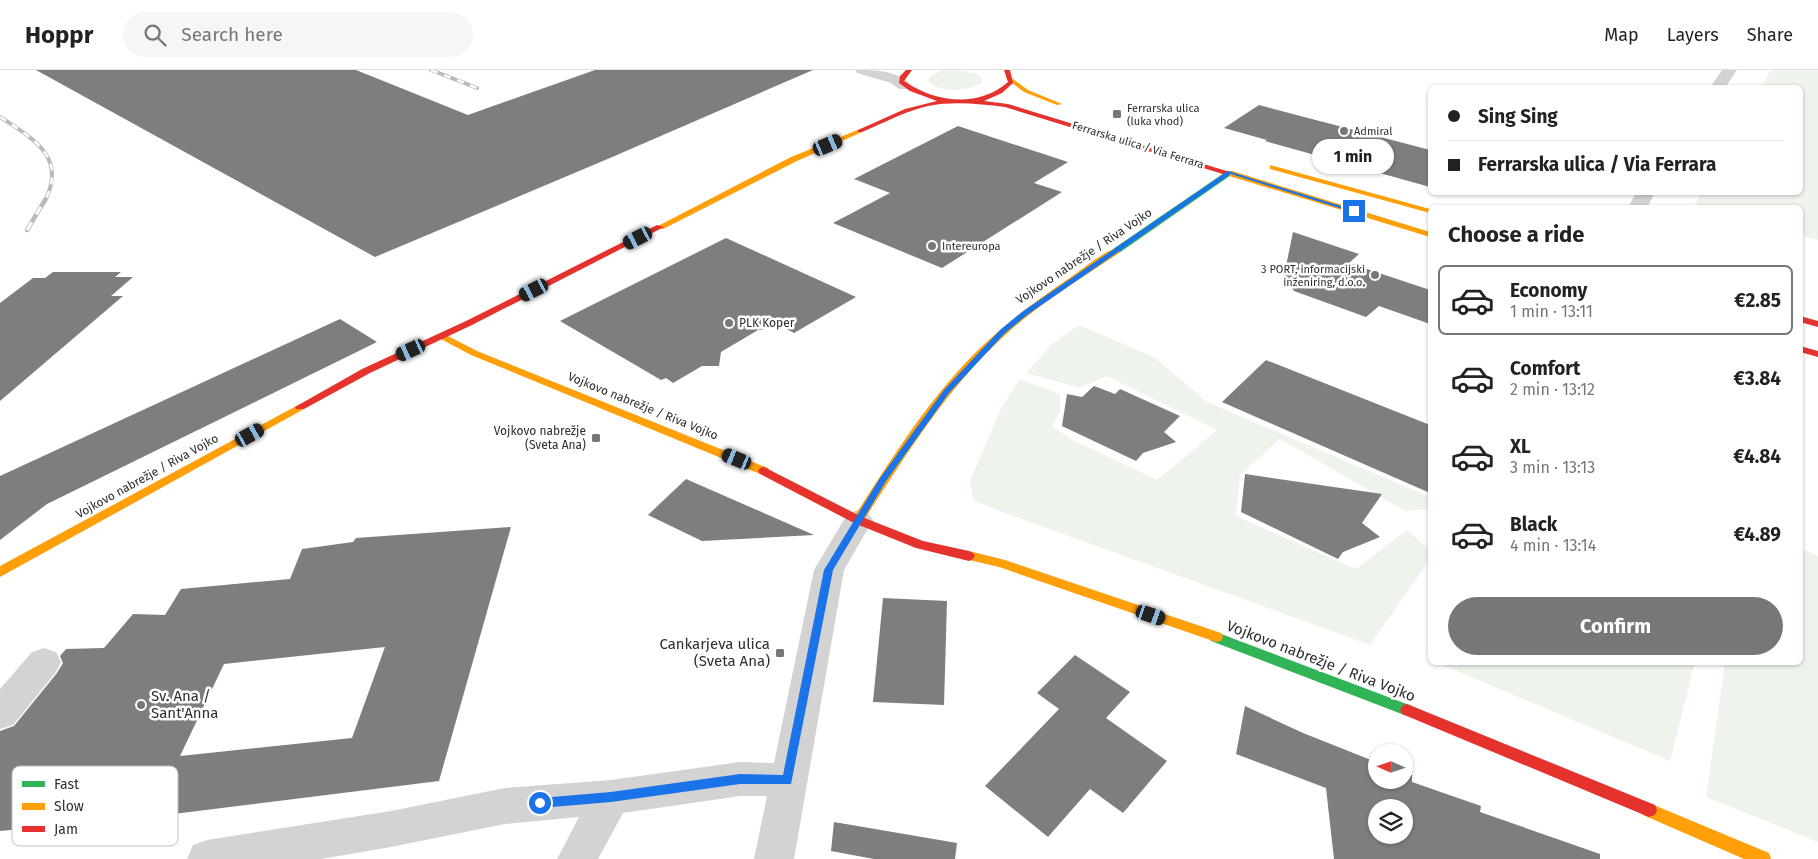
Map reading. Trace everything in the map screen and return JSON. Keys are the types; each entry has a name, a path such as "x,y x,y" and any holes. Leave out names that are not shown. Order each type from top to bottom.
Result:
{"street":[{"path":"862,70 896,80 900,91"},
{"path":"900,91 902,76 909,70"},
{"name":"Ferrarska ulica / Via Ferrara","path":"1000,70 1008,74 1019,88 1030,94 1066,106"},
{"path":"1719,85 1730,70"},
{"path":"794,159 913,108 929,104 986,98 1000,94 1008,88 1011,82 1008,74"},
{"path":"900,91 932,99 959,101"},
{"name":"Ferrarska ulica / Via Ferrara","path":"959,101 1006,106 1230,172 1428,234"},
{"path":"794,159 867,116"},
{"name":"Vojkovo nabrežje / Riva Vojko","path":"0,572 366,371 442,336 794,159"},
{"path":"1259,163 1428,210"},
{"name":"Vojkovo nabrežje / Riva Vojko","path":"858,520 883,480 946,392 1002,332 1024,314 1230,172"},
{"path":"1803,319 1818,324"},
{"name":"Vojkovo nabrežje / Riva Vojko","path":"442,336 474,353 754,466 858,520 920,545 1001,563 1239,646 1380,699 1632,802 1763,859"},
{"path":"1803,350 1818,354"},
{"path":"774,859 787,780 829,570 858,520"},
{"path":"0,714 44,662"},
{"path":"207,859 391,830 505,806 611,797 740,779 787,780"},
{"path":"577,859 611,797"}],"shaded area":[{"path":"957,70 978,74 983,80 982,83 962,90 946,90 932,85 928,80 937,72"},
{"path":"1771,70 1818,70 1818,240 1803,236 1803,205 1695,204 1701,195 1803,195 1803,85 1762,85"},
{"path":"1079,325 1154,357 1207,402 1428,496 1428,509 1405,511 1280,439 1240,475 1236,516 1356,569 1407,530 1428,548 1428,562 1370,645 973,500 970,481 1000,411 1019,379 1060,394 1060,412 1052,426 1073,440 1157,480 1217,430 1107,376 1080,388 1026,373 1052,344"},
{"path":"1803,549 1818,556 1818,842 1706,797 1725,665 1803,665"},
{"path":"1443,665 1694,665 1670,761"}],"building":[{"path":"36,70 356,70 468,115 595,70 813,70 375,257"},
{"path":"1259,105 1428,149 1428,186 1265,141 1267,140 1224,128"},
{"path":"958,126 1068,162 1034,183 1062,192 942,268 833,223 890,193 854,179"},
{"path":"1293,232 1359,254 1349,263 1428,289 1428,323 1379,306 1366,317 1294,291 1284,276"},
{"path":"726,238 856,297 794,333 783,327 758,330 721,352 719,366 702,366 673,383 666,378 661,380 560,321"},
{"path":"53,272 121,272 115,277 133,277 111,296 123,296 0,401 0,303 33,278 45,278"},
{"path":"340,319 377,342 47,504 0,540 0,476"},
{"path":"1266,360 1428,424 1428,492 1222,402"},
{"path":"1094,386 1115,394 1120,389 1180,416 1164,432 1176,442 1143,453 1136,461 1062,426 1067,394 1082,397"},
{"path":"1245,474 1382,494 1362,523 1380,537 1343,552 1338,559 1241,512"},
{"path":"686,479 814,535 702,541 648,515"},
{"path":"511,527 439,781 178,813 178,766 12,766 12,830 0,831 0,731 14,726 57,673 63,663 60,656 66,649 104,648 133,614 165,615 181,589 290,579 302,549 353,542 356,538","holes":["385,647 352,738 180,756 224,664"]},
{"path":"883,598 947,601 944,705 873,702"},
{"path":"1075,655 1130,692 1106,718 1167,761 1123,813 1090,789 1048,837 985,786 1059,709 1037,693"},
{"path":"1245,706 1303,733 1368,759 1368,789 1413,789 1413,782 1481,806 1480,812 1600,854 1600,859 1334,859 1326,788 1236,754"},
{"path":"834,822 957,843 955,859 874,859 831,851"}],"railway":[{"path":"431,70 477,88"},
{"path":"0,117 24,133 44,151 52,172 51,186 45,201"},
{"path":"27,230 45,200"}],"traffic: fast":[{"path":"1116,251 1230,173"},
{"path":"1216,637 1407,710"}],"traffic: slow":[{"path":"1009,78 1026,91 1059,104"},
{"path":"660,227 794,159 860,131"},
{"path":"1273,167 1428,210"},
{"path":"1229,173 1428,234"},
{"path":"858,520 932,410 976,358 999,335 1058,289 1116,251"},
{"path":"442,336 474,353 764,471"},
{"path":"0,572 300,407"},
{"path":"969,556 1001,563 1216,637"},
{"path":"1649,810 1763,859"}],"traffic: jam":[{"path":"909,70 903,76 901,82 926,96 957,102 987,98 1000,92 1011,82 1007,70"},
{"path":"860,131 900,113 936,103 960,101 1006,105 1229,173"},
{"path":"300,407 366,371 469,323 660,227"},
{"path":"1803,320 1818,324"},
{"path":"1803,350 1818,354"},
{"path":"764,471 858,520 920,545 969,556"},
{"path":"1407,710 1649,810"}],"place":[{"name":"Ferrarska ulica (luka vhod)","path":"1117,114"},
{"name":"Admiral","path":"1344,131"},
{"name":"Intereuropa","path":"932,246"},
{"name":"3 PORT, informacijski inženiring, d.o.o.","path":"1375,275"},
{"name":"PLK Koper","path":"729,323"},
{"name":"Vojkovo nabrežje (Sveta Ana)","path":"596,438"},
{"name":"Cankarjeva ulica (Sveta Ana)","path":"780,653"},
{"name":"Sv. Ana / Sant'Anna","path":"141,705"}],"route":[{"path":"540,803 611,797 740,779 787,780 829,570 883,480 946,392 1002,332 1024,314 1085,274 1230,172 1354,211"}]}
